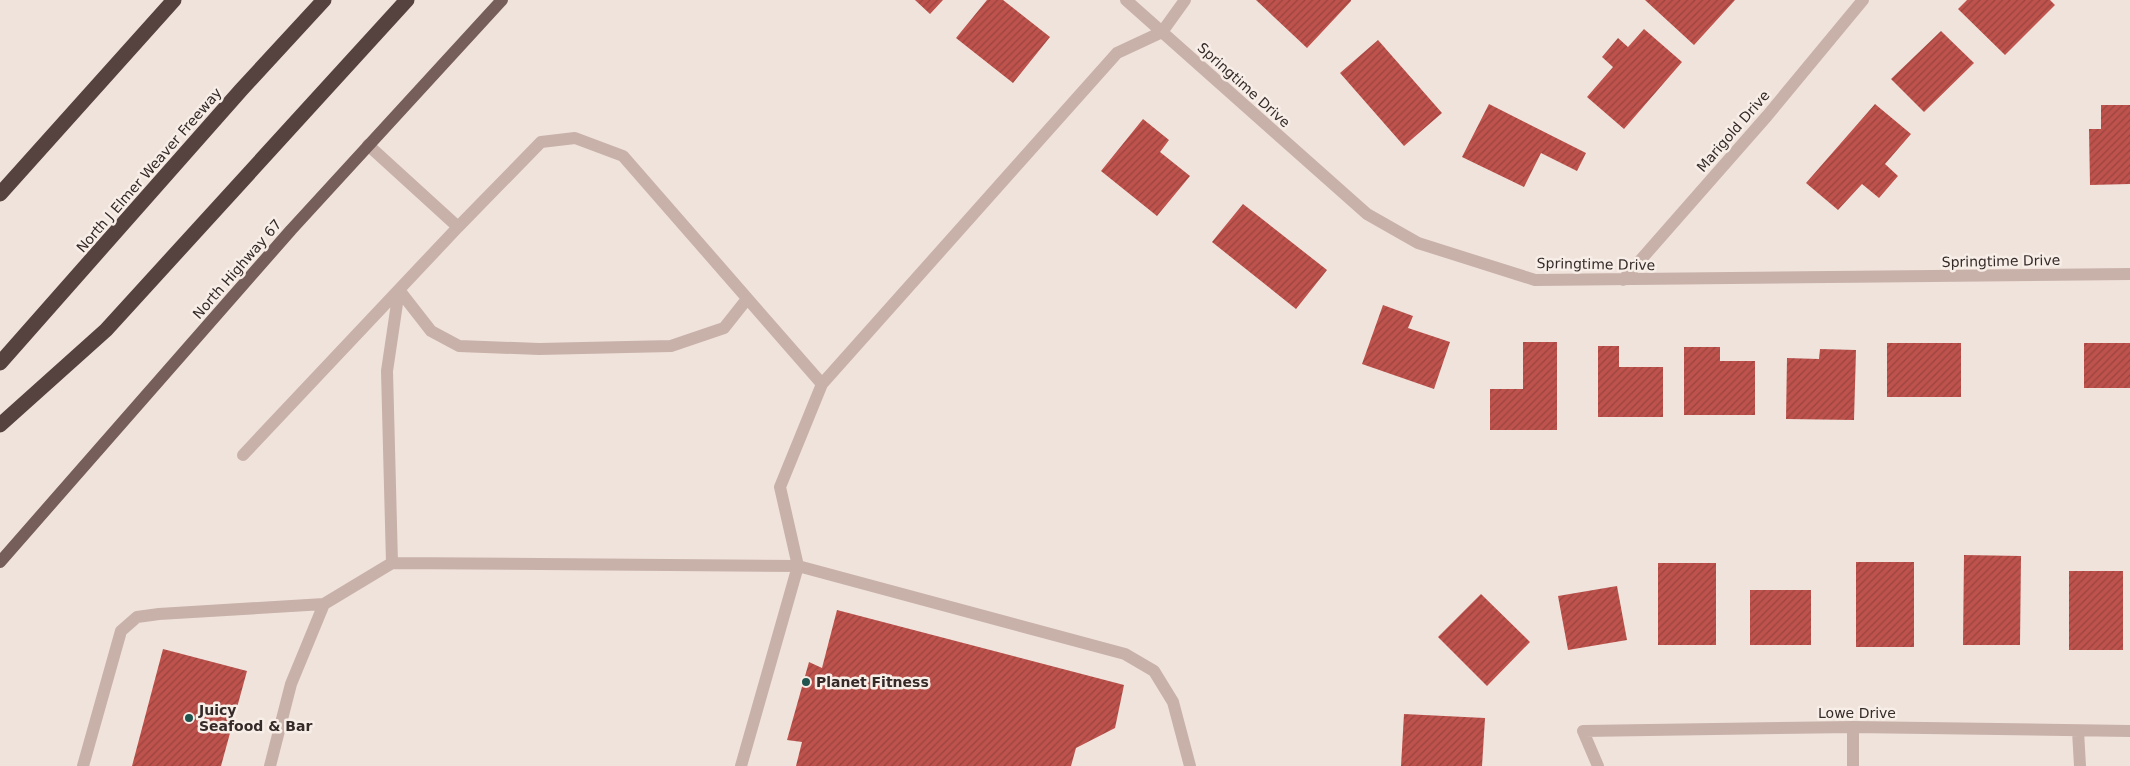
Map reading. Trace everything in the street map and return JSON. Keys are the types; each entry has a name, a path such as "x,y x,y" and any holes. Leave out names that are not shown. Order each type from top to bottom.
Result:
{"highway":[{"path":"0,194 174,0"},
{"name":"North J Elmer Weaver Freeway","path":"0,363 241,90 324,0"},
{"path":"0,425 106,330 407,0"}],"main road":[{"name":"North Highway 67","path":"0,562 278,245 502,0"}],"street":[{"name":"Springtime Drive","path":"1126,0 1367,214 1418,244 1535,280 2130,274"},
{"path":"741,766 798,566 780,487 822,384 1118,53 1162,32 1185,0"},
{"name":"Marigold Drive","path":"1623,280 1767,116 1863,0"},
{"path":"243,455 458,227 541,142 574,138 623,156 822,384"},
{"path":"368,146 458,227"},
{"path":"399,290 431,331 459,346 539,349 671,346 724,328 747,299"},
{"path":"392,563 387,370 399,290"},
{"path":"83,766 121,631 136,617 324,604 392,563 798,566 1125,654 1154,671 1174,702 1190,766"},
{"path":"270,766 291,684 324,604"},
{"path":"1853,727 1853,766"},
{"name":"Lowe Drive","path":"1598,766 1583,731 1853,727 2130,731"},
{"path":"2078,731 2080,766"}],"building":[{"path":"915,0 943,0 930,14"},
{"path":"987,0 1003,0 1050,37 1013,83 956,38"},
{"path":"1256,0 1351,0 1351,1 1307,48"},
{"path":"1645,0 1735,0 1694,45"},
{"path":"1967,0 2050,0 2055,5 2005,55 1958,9"},
{"path":"1644,29 1682,62 1624,129 1587,97 1613,67 1602,57 1618,38 1628,47"},
{"path":"1941,31 1974,63 1924,112 1891,79"},
{"path":"1378,40 1442,113 1404,146 1340,73"},
{"path":"1489,104 1586,153 1577,171 1541,153 1524,187 1462,157"},
{"path":"1875,104 1911,134 1885,164 1898,176 1879,198 1862,184 1838,210 1806,183"},
{"path":"2101,105 2130,105 2130,184 2090,185 2089,129 2101,129"},
{"path":"1143,119 1169,140 1160,152 1190,176 1157,216 1101,171"},
{"path":"1243,204 1327,270 1296,309 1212,242"},
{"path":"1383,305 1413,316 1408,328 1450,342 1434,389 1362,364"},
{"path":"1523,342 1557,342 1557,430 1490,430 1490,389 1523,389"},
{"path":"1887,343 1961,343 1961,397 1887,397"},
{"path":"2084,343 2130,343 2130,388 2084,388"},
{"path":"1598,346 1619,346 1619,367 1663,367 1663,417 1598,417"},
{"path":"1684,347 1720,347 1720,361 1755,361 1755,415 1684,415"},
{"path":"1820,349 1856,350 1854,420 1786,419 1787,358 1819,359"},
{"path":"1964,555 2021,556 2020,645 1963,645"},
{"path":"1856,562 1914,562 1914,647 1856,647"},
{"path":"1658,563 1716,563 1716,645 1658,645"},
{"path":"2069,571 2123,571 2123,650 2069,650"},
{"path":"1617,586 1627,640 1568,650 1558,596"},
{"path":"1750,590 1811,590 1811,645 1750,645"},
{"path":"1481,594 1530,642 1487,686 1438,637"},
{"path":"837,610 1124,685 1115,728 1076,748 1071,766 796,766 802,742 787,740 809,662 822,668"},
{"name":"Juicy Seafood & Bar","path":"163,649 247,671 221,766 132,766"},
{"path":"1404,714 1485,718 1482,766 1401,766"}],"place":[{"name":"Planet Fitness","path":"806,682"},
{"name":"Juicy Seafood & Bar","path":"189,718"}]}
